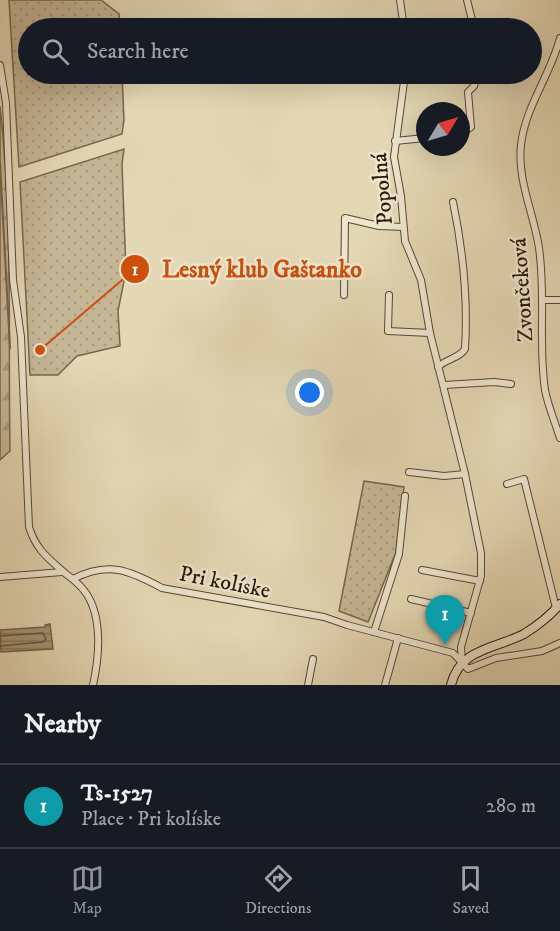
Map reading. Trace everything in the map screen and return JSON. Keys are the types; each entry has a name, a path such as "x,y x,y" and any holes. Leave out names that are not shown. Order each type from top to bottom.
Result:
{"street":[{"path":"400,0 403,18"},
{"path":"467,0 472,18"},
{"name":"Zvončeková","path":"560,38 558,54 534,102 521,142 520,159 539,248 545,390 560,438"},
{"path":"0,65 6,104 13,280 21,337 29,527 38,549 86,593 96,619 97,648 93,685"},
{"name":"Popolná","path":"404,84 394,157 401,196 405,241 421,280 429,333 444,385 481,553 480,581 461,647 462,663 455,671 451,685"},
{"path":"469,102 468,92 474,84"},
{"path":"395,141 416,139"},
{"path":"438,367 445,360 463,353 465,349 464,272 453,202"},
{"path":"344,295 345,218 379,226 403,227"},
{"path":"389,295 388,331 429,333"},
{"path":"542,300 560,300"},
{"path":"444,385 494,382 511,384"},
{"path":"409,472 444,476 465,474"},
{"path":"507,484 524,480 558,606 523,634 472,655 462,663 468,669 496,658 542,651 560,644"},
{"path":"374,632 399,554 405,496"},
{"name":"Pri kolíske","path":"73,579 93,571 114,568 140,576 162,588 324,617 453,653 462,663"},
{"path":"422,570 480,581"},
{"path":"0,577 57,571 65,573"},
{"path":"411,599 471,614"},
{"path":"385,685 398,638"},
{"path":"308,685 314,659"}],"green space":[{"path":"9,0 101,0 119,14 119,18 18,18 18,84 122,84 124,120 122,134 19,167"},
{"path":"0,106 7,192 10,451 0,460"},
{"path":"124,149 122,164 126,271 118,311 120,346 77,356 58,375 30,375 20,182"},
{"path":"364,481 404,487 396,552 368,622 339,611"}],"water":[{"path":"50,624 53,649 1,652 0,630 45,627"}],"waterway":[{"path":"0,163 10,348"}],"place":[{"name":"Lesný klub Gaštanko","path":"40,350"},
{"name":"Ts-1527","path":"445,645"}]}
